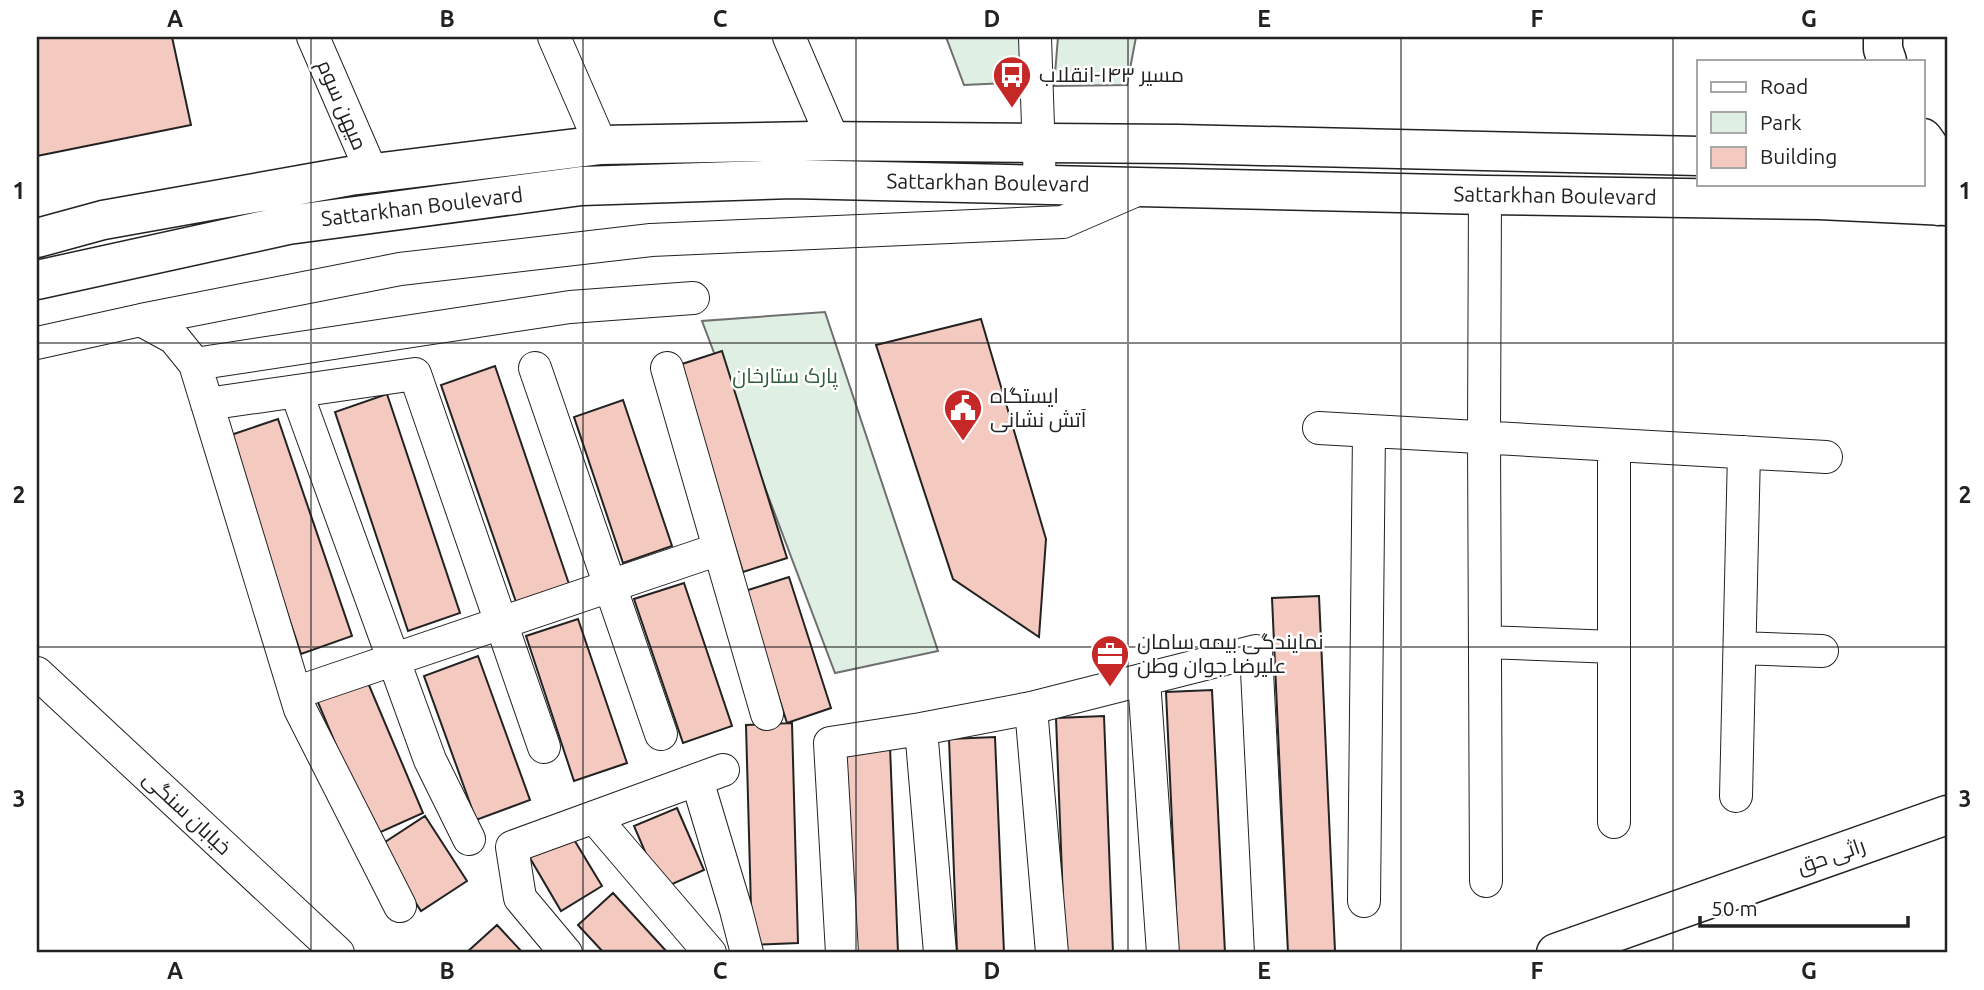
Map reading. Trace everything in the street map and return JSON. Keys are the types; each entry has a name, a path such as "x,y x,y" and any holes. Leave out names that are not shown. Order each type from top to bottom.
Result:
{"main road":[{"name":"Sattarkhan Boulevard","path":"37,238 103,220 372,173 601,145 834,142 1179,144 1697,156"},
{"path":"1933,156 1943,206"},
{"name":"Sattarkhan Boulevard","path":"37,280 288,225 581,187 792,179 1485,195 1820,192 1943,206"},
{"name":"راثی حق","path":"1556,953 1947,816"}],"street":[{"name":"میهن سوم","path":"313,37 372,173"},
{"path":"554,37 601,145"},
{"path":"789,37 834,142"},
{"path":"1035,37 1040,185"},
{"path":"37,343 400,269 638,241 1063,222 1144,187"},
{"path":"1485,195 1486,881"},
{"path":"195,364 570,307 693,298"},
{"path":"141,320 174,338 195,364 299,709 400,906"},
{"path":"535,368 661,734"},
{"path":"667,368 767,714"},
{"path":"207,404 415,374 544,747"},
{"path":"296,391 430,760 469,839"},
{"path":"1319,428 1826,457"},
{"path":"1364,901 1368,431"},
{"path":"1614,445 1614,822"},
{"path":"1737,796 1744,452"},
{"path":"295,693 719,549"},
{"path":"1485,642 1614,647"},
{"path":"1740,648 1822,651"},
{"path":"842,953 830,743 1031,708 1256,651 1270,953"},
{"name":"خیابان سنگی","path":"37,673 338,953"},
{"path":"1143,680 1163,953"},
{"path":"1031,708 1052,953"},
{"path":"921,729 940,953"},
{"path":"566,953 520,898 512,847 710,775 747,953"},
{"path":"594,817 710,953"}],"green space":[{"path":"946,37 1027,37 1030,82 964,85"},
{"path":"1058,37 1136,37 1127,85 1054,86"},
{"name":"پارک ستارخان","path":"825,312 938,651 835,673 702,321"}],"building":[{"path":"37,37 172,37 191,125 37,156"},
{"name":"ایستگاه آتش نشانی","path":"981,319 1046,539 1039,637 953,579 876,345"},
{"path":"722,351 787,558 743,572 679,365"},
{"path":"495,366 569,584 516,602 441,385"},
{"path":"387,394 460,613 408,631 335,412"},
{"path":"623,400 672,546 623,563 574,417"},
{"path":"278,419 352,636 301,654 228,436"},
{"path":"789,577 831,708 787,723 745,591"},
{"path":"684,583 732,726 683,743 634,599"},
{"path":"1319,596 1335,951 1288,953 1272,598"},
{"path":"578,619 627,763 574,781 526,636"},
{"path":"478,656 530,800 476,820 424,676"},
{"path":"363,671 423,813 374,835 314,693"},
{"path":"1212,690 1225,953 1178,953 1166,692"},
{"path":"1104,716 1113,953 1065,953 1056,718"},
{"path":"792,723 798,943 752,945 746,725"},
{"path":"995,737 1004,953 957,953 949,739"},
{"path":"890,746 898,953 852,953 844,749"},
{"path":"677,808 704,870 661,889 634,826"},
{"path":"425,816 467,881 421,911 379,846"},
{"path":"567,828 602,886 561,911 527,853"},
{"path":"613,893 668,953 604,953 578,925"},
{"path":"497,925 523,953 466,953"}],"place":[{"name":"مسیر ۱۴۳-انقلاب","path":"1012,109"},
{"name":"ایستگاه آتش نشانی","path":"963,442"},
{"name":"نمایندگی بیمه سامان علیرضا جوان وطن","path":"1110,688"}]}
